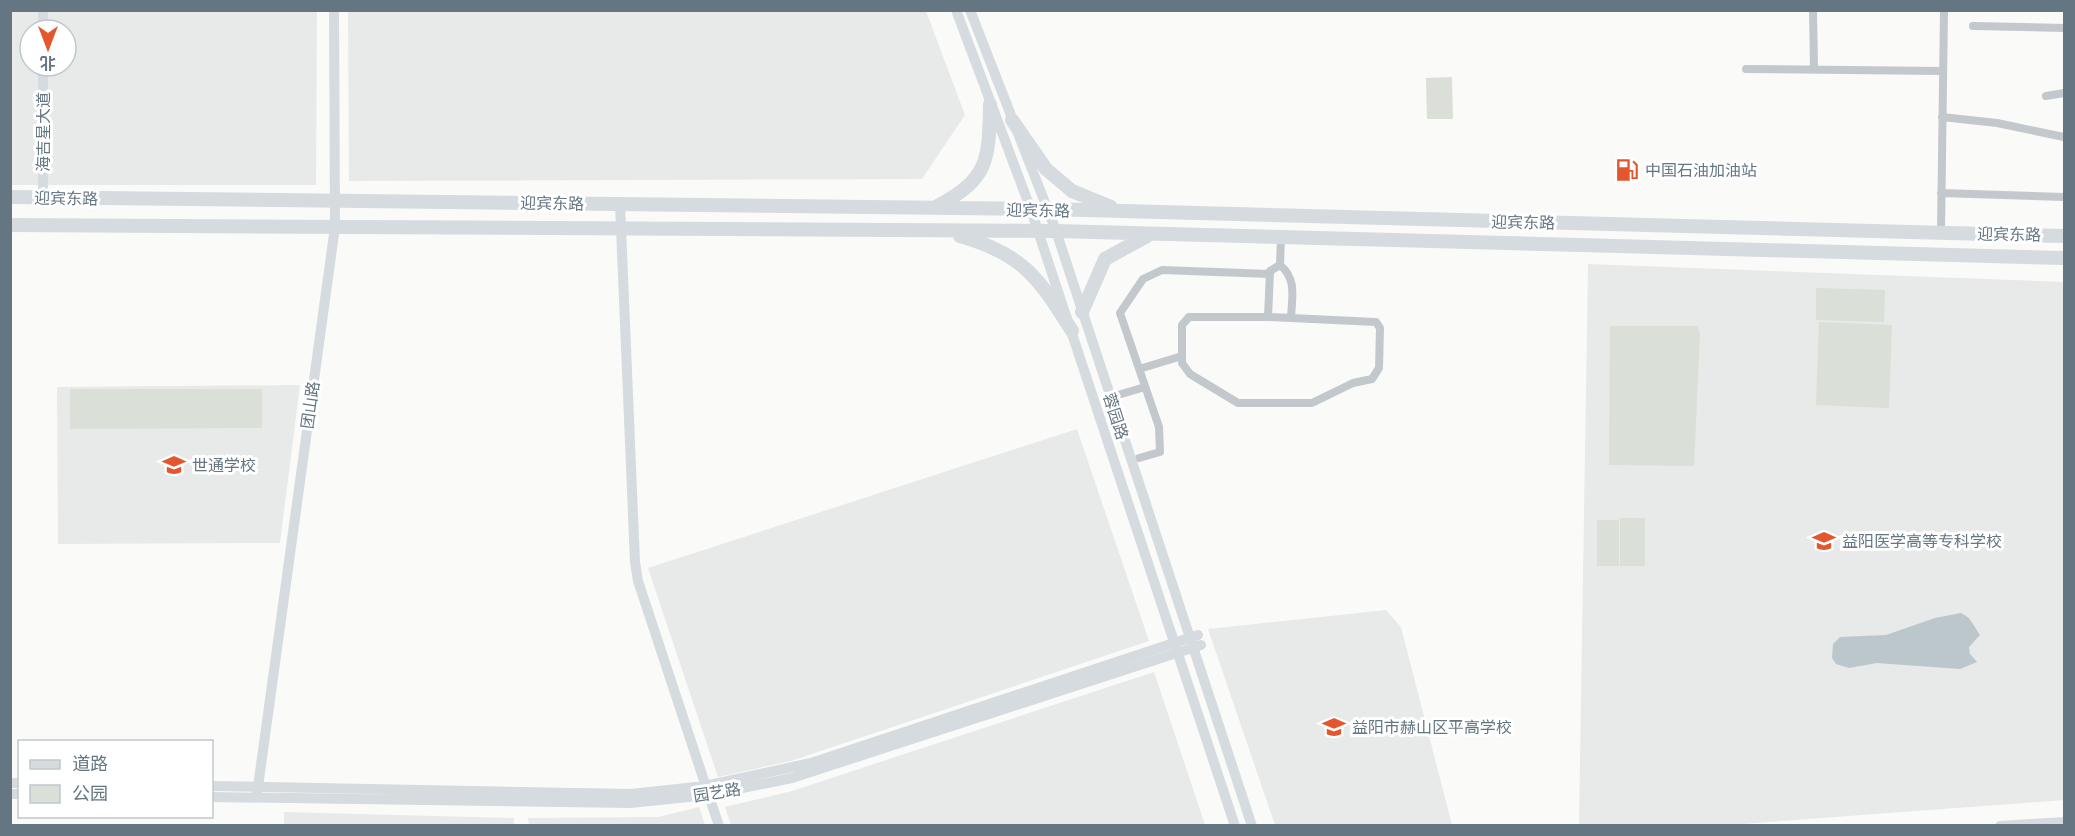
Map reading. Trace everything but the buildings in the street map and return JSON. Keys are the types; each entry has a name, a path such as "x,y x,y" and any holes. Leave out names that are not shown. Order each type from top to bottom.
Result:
{"highway":[{"path":"929,231 931,208 960,194 980,175 989,146 990,104"},
{"path":"1012,120 1046,169 1072,191 1122,211"},
{"name":"迎宾东路","path":"10,197 1048,209 2064,236"},
{"path":"1168,235 1169,212"},
{"path":"1565,223 1565,246"},
{"name":"迎宾东路","path":"10,225 1056,231 2064,258"},
{"path":"944,231 993,246 1020,263 1048,292 1072,331"},
{"path":"1082,312 1105,259 1148,235"}],"street":[{"name":"团山路","path":"257,793 335,227 333,201 334,10"},
{"name":"蓉园路","path":"956,10 1031,210 1235,825"},
{"name":"蓉园路","path":"970,10 1056,231 1194,641 1252,825"},
{"path":"1814,10 1814,69"},
{"path":"1941,232 1944,10"},
{"path":"1973,26 2064,28"},
{"path":"1746,69 1943,71"},
{"name":"海吉星大道","path":"43,78 43,197"},
{"path":"2046,96 2064,93"},
{"path":"1942,117 1997,123 2064,137"},
{"path":"1941,194 2064,197"},
{"path":"620,204 635,562 638,581 718,825"},
{"path":"1281,238 1280,264 1292,281 1291,318"},
{"path":"1268,317 1270,274 1280,264"},
{"path":"1138,458 1160,452 1159,427 1120,313 1143,279 1161,270 1270,274"},
{"path":"1189,317 1268,317 1376,322 1380,328 1379,368 1372,378 1353,383 1312,403 1238,403 1190,374 1182,363 1182,325 1189,317"},
{"path":"1139,369 1182,356"},
{"path":"1118,395 1145,387"},
{"name":"园艺路","path":"213,797 257,793 631,794 707,790 803,765 1194,641"},
{"name":"园艺路","path":"213,786 257,793"},
{"path":"2000,825 2064,822"}],"shaded area":[{"path":"10,11 317,11 316,185 11,185"},
{"path":"348,11 926,11 965,115 922,179 349,181"},
{"name":"益阳医学高等专科学校","path":"1588,264 2064,282 2064,800 1728,825 1579,826"},
{"name":"世通学校","path":"300,385 280,543 58,544 57,387"},
{"path":"1077,429 1149,641 791,761 718,777 648,568"},
{"name":"益阳市赫山区平高学校","path":"1386,610 1401,627 1452,825 1275,825 1208,629"},
{"path":"1961,613 1969,618 1980,635 1969,647 1970,654 1977,662 1960,669 1877,663 1849,668 1836,664 1832,658 1833,644 1840,637 1886,635 1935,618"},
{"path":"1154,672 1205,825 731,825 725,807 792,791"},
{"path":"699,807 705,825 529,825 528,818 658,817"},
{"path":"284,812 514,818 514,825 284,825"}],"green space":[{"path":"1452,77 1453,119 1427,119 1426,78"},
{"path":"1816,288 1885,290 1884,322 1816,320"},
{"path":"1819,322 1892,325 1889,408 1816,405"},
{"path":"1610,326 1697,326 1700,334 1694,466 1609,465"},
{"path":"70,389 262,389 262,428 70,429"},
{"path":"1620,518 1645,518 1645,566 1620,566"},
{"path":"1597,520 1619,520 1619,566 1597,566"}],"place":[{"name":"中国石油加油站","path":"1627,170"},
{"name":"世通学校","path":"174,465"},
{"name":"益阳医学高等专科学校","path":"1824,541"},
{"name":"益阳市赫山区平高学校","path":"1334,727"}]}
